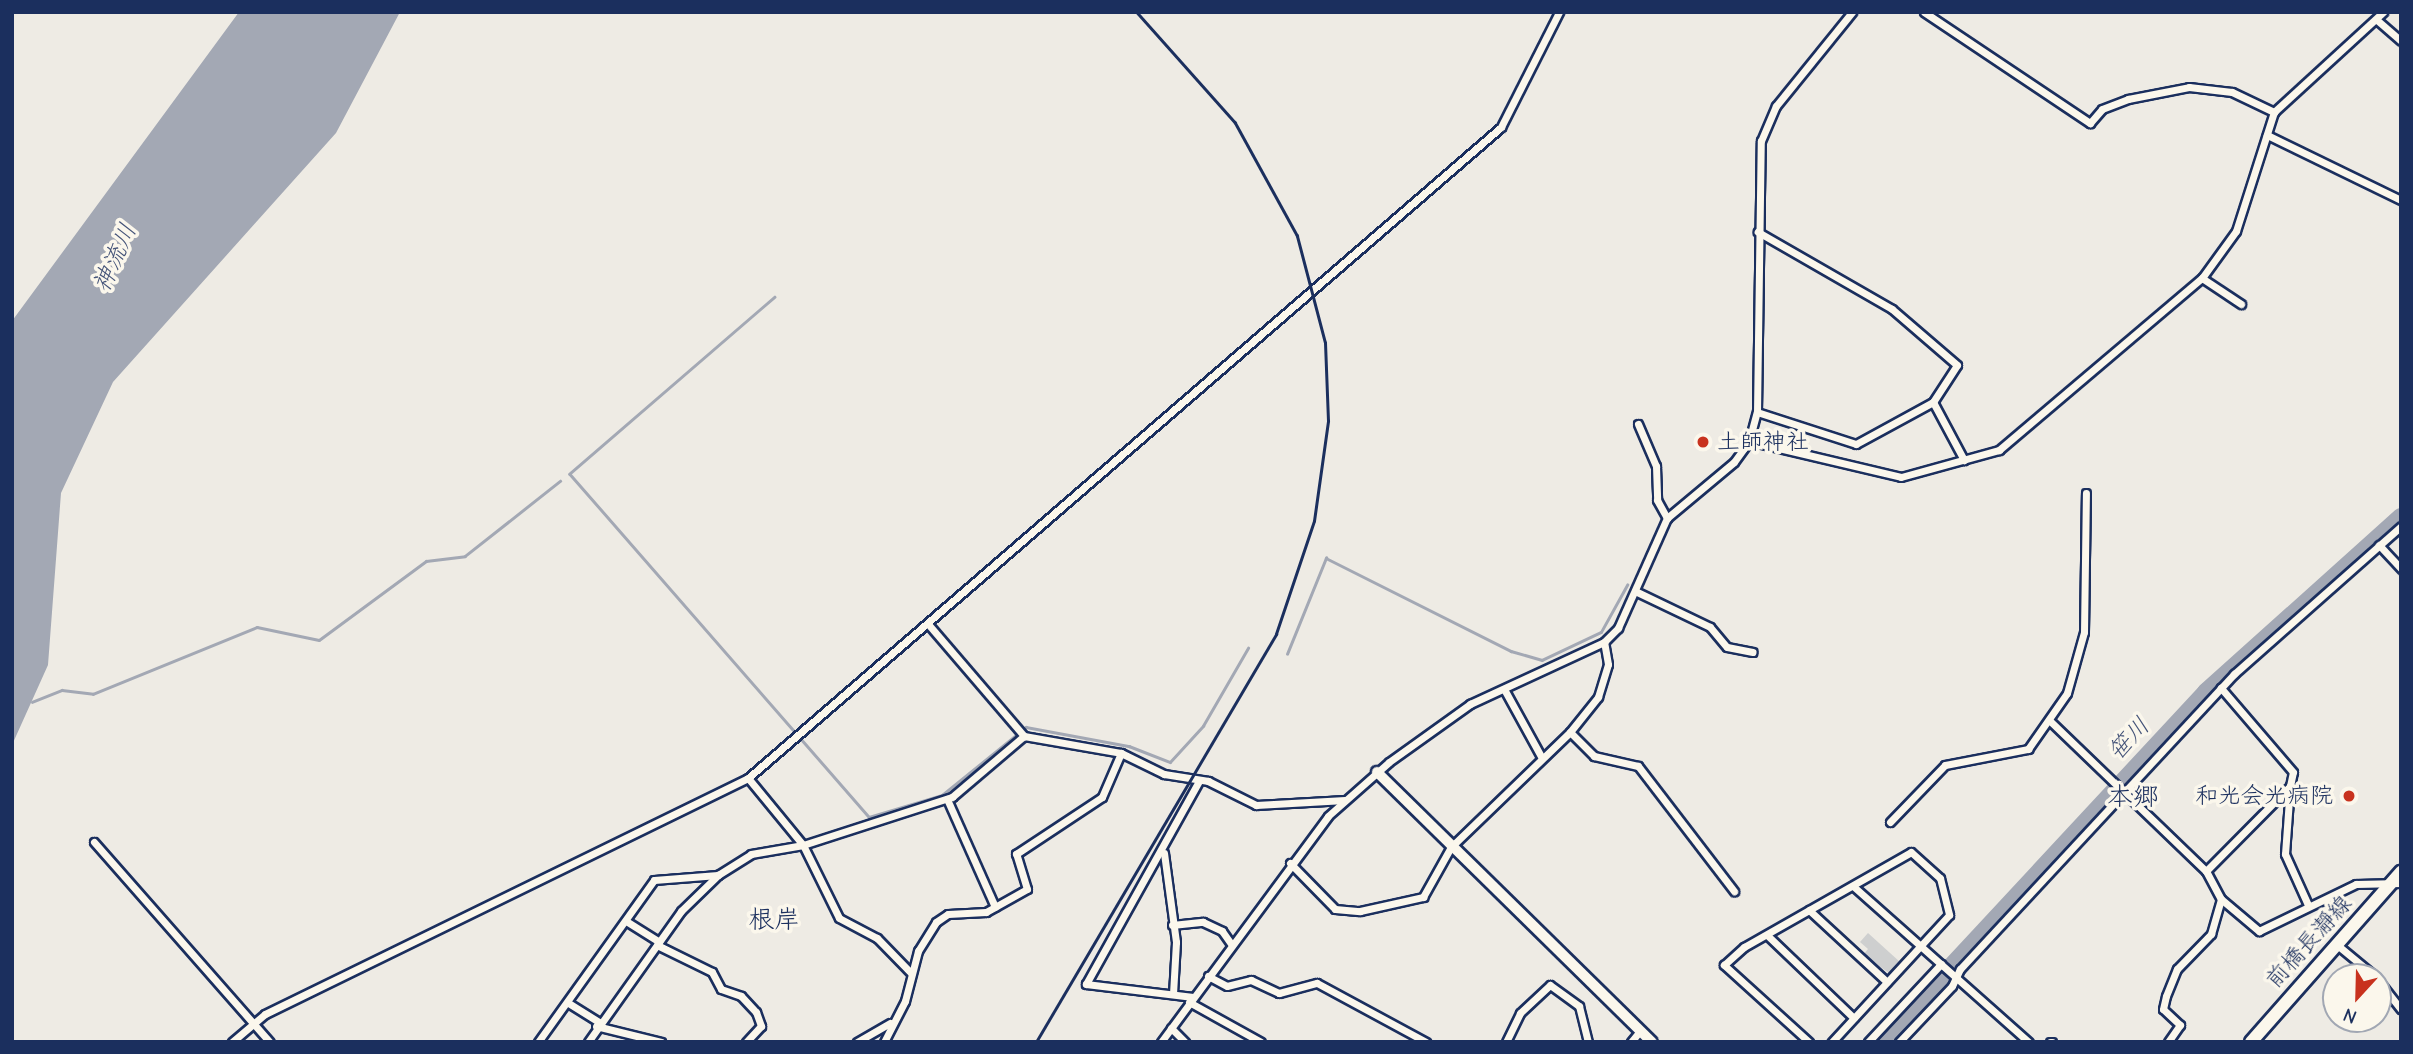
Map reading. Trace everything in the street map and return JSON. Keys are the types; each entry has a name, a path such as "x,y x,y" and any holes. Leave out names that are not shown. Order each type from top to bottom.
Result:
{"main road":[{"name":"前橋長瀞線","path":"2250,1042 2336,943 2396,883 2401,872"}],"street":[{"path":"232,1042 253,1023 748,778 1501,127 1559,12"},
{"path":"1161,1042 1290,863 1345,800 1377,772 1471,704 1604,642 1635,591 1667,518 1734,462 1749,441 1757,412 1761,141 1772,114 1852,12"},
{"path":"1924,12 2090,123 2102,109 2128,99 2189,87 2232,92 2274,111"},
{"path":"1749,441 1893,477 1999,450 2202,278 2236,230 2274,111 2378,21 2383,12"},
{"path":"2378,21 2401,41"},
{"path":"2267,135 2401,200"},
{"path":"1757,412 1856,444 1933,402 1957,365 1892,309 1758,232"},
{"path":"2202,278 2241,304"},
{"path":"1933,402 1964,460"},
{"path":"1638,424 1656,466 1657,500 1667,518"},
{"path":"1890,822 1945,765 2028,750 2049,720 2081,658 2086,493"},
{"path":"1899,1042 1952,975 2221,688 2401,526"},
{"path":"2379,545 2401,569"},
{"path":"1635,591 1710,627 1727,647 1753,652"},
{"path":"928,624 1024,736 1121,753 1164,774 1199,781 1256,805 1345,800"},
{"path":"1290,863 1335,909 1360,911 1423,897 1451,847 1570,732 1598,697 1608,664 1604,642"},
{"path":"2221,688 2293,772 2285,854 2308,905"},
{"path":"1504,689 1542,758"},
{"path":"2049,720 2206,871 2221,899 2259,931 2356,884 2396,883"},
{"path":"1570,732 1594,756 1638,766 1734,891"},
{"path":"588,1042 597,1024 700,889 718,875 751,854 803,845 947,799 1024,736"},
{"path":"884,1042 890,1023 905,1001 911,972 936,922 948,914 995,907 1027,889 1016,854 1101,797 1121,753"},
{"path":"1377,772 1651,1042"},
{"path":"748,778 803,845 839,918 877,939 911,972"},
{"path":"1199,781 1164,853 1086,984 1173,994 1191,999 1261,1042"},
{"path":"2206,871 2290,786"},
{"path":"947,799 995,907"},
{"path":"94,842 270,1042"},
{"path":"1808,1042 1724,965 1767,935 1912,852 1940,878 1949,915 1832,1042"},
{"path":"1164,853 1172,925 1173,994"},
{"path":"538,1042 570,1004 654,880 718,875"},
{"path":"1853,886 2028,1041"},
{"path":"2168,1042 2180,1025 2163,1009 2166,996 2177,970 2211,934 2221,899"},
{"path":"1809,910 1886,982"},
{"path":"626,921 658,943 712,972 721,989 741,996 756,1012 761,1026 746,1042"},
{"path":"1172,925 1203,922 1222,931 1231,944"},
{"path":"1767,935 1854,1018"},
{"path":"2336,943 2359,963"},
{"path":"1868,1042 1942,965"},
{"path":"1208,976 1227,986 1251,980 1279,993 1317,983 1426,1042"},
{"path":"1506,1042 1520,1013 1550,985 1579,1006 1588,1042"},
{"path":"570,1004 597,1024 662,1042"},
{"path":"857,1042 890,1023"},
{"path":"1171,1028 1185,1042"},
{"path":"1241,1042 1245,1031"},
{"path":"1631,1042 1640,1031"}],"shaded area":[{"path":"1868,933 1900,962 1889,973 1863,955 1868,949 1860,942"}],"water":[{"name":"神流川","path":"239,12 400,12 336,133 113,382 61,493 48,665 12,745 12,321"}],"waterway":[{"path":"775,297 570,474 869,817 942,795 1026,727 1129,746 1170,762 1203,726 1248,648"},
{"path":"32,702 62,690 93,694 257,627 319,640 426,561 465,556 560,481"},
{"name":"笹川","path":"1881,1042 2206,692 2401,517"},
{"path":"1287,654 1326,558 1511,651 1542,660 1601,632 1627,585"}],"railway":[{"path":"1036,1042 1276,634 1314,521 1328,421 1325,343 1297,236 1235,123 1136,12"}],"place":[{"name":"土師神社","path":"1703,442"},
{"name":"和光会光病院","path":"2349,796"}],"district":[{"name":"本郷","path":"2133,798"},
{"name":"根岸","path":"774,921"}]}
